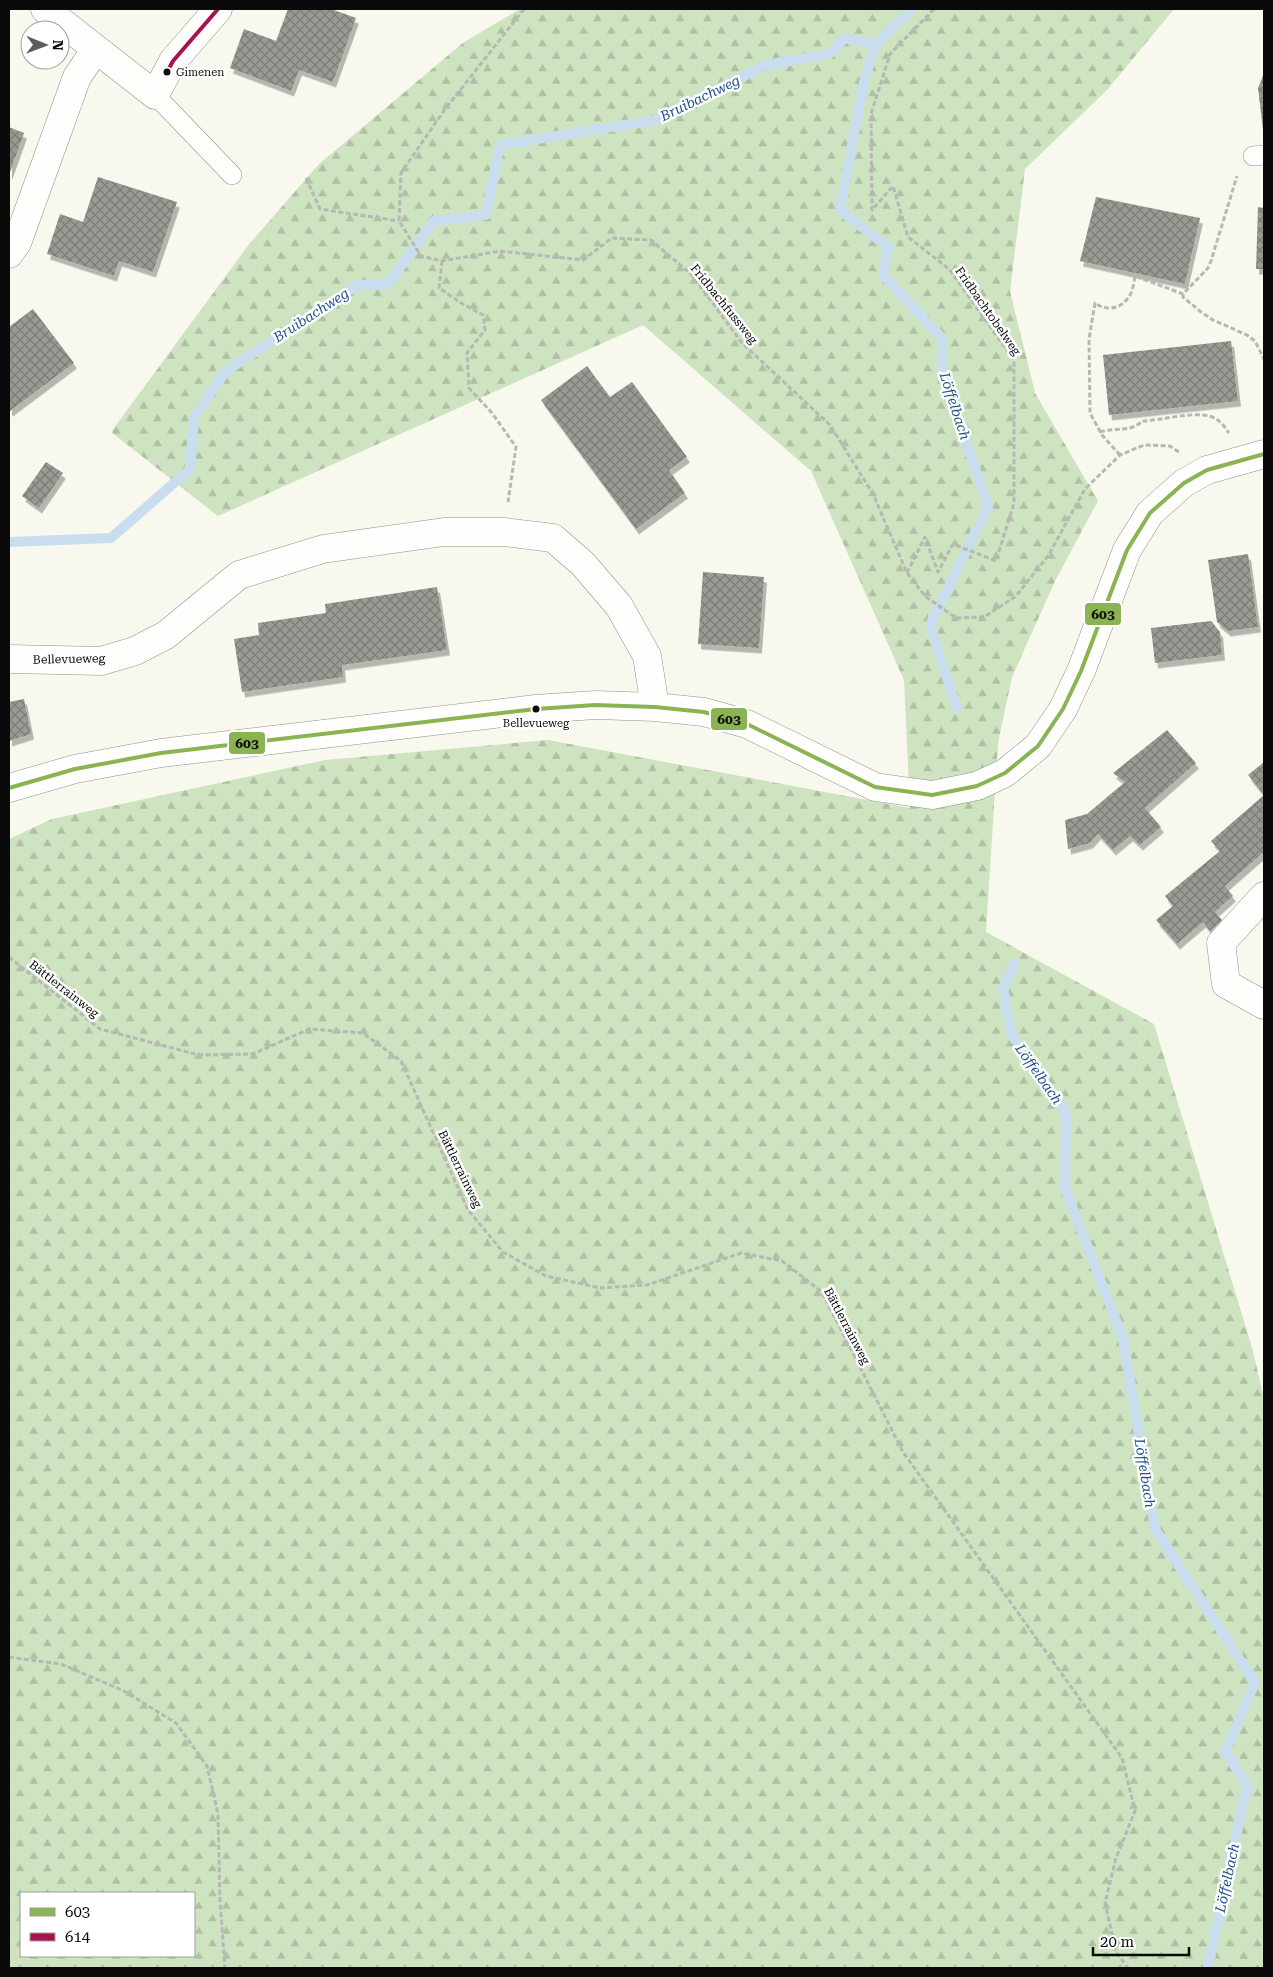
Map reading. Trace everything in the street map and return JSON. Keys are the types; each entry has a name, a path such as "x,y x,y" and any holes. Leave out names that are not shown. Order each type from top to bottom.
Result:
{"street":[{"path":"45,9 156,95 173,61 218,9"},
{"path":"9,254 17,243 77,76 96,49"},
{"path":"9,788 75,769 161,753 536,709 595,706 655,707 704,712 747,724 875,787 932,795 977,786 1005,773 1038,746 1063,709 1082,670 1127,550 1150,513 1184,483 1207,470 1264,454"},
{"name":"Bellevueweg","path":"9,659 101,661 135,651 166,635 239,575 323,549 444,532 504,532 553,538 584,564 618,606 647,656 655,707"},
{"path":"1264,896 1221,943 1226,984 1264,1005"}],"lane":[{"path":"156,95 232,175"}],"path":[{"path":"306,178 320,209 399,221 401,174 443,112 524,9"},
{"name":"Fridbachtobelweg","path":"906,573 925,537 938,572 952,544 996,561 1014,503 1014,360 949,269 908,238 893,186 872,210 871,114 890,54 934,9"},
{"path":"1183,294 1208,268 1221,233 1241,161 1258,155"},
{"name":"Fridbachfussweg","path":"399,221 421,256 442,261 500,252 583,260 612,238 651,240 692,275 742,343 830,425 873,494 906,573 925,596 956,618 984,617 1016,596 1048,556 1085,489 1120,455"},
{"path":"442,261 440,288 461,303 483,315 485,330 467,353 469,388 492,413 516,448 504,532"},
{"path":"1207,470 1170,446 1144,445 1120,455 1100,432 1090,413 1089,339 1095,303 1109,310 1118,306 1130,295 1135,276 1183,294 1189,303 1201,312 1255,341 1264,359"},
{"path":"1100,432 1127,429 1138,425 1142,421 1190,415 1213,417 1230,434"},
{"name":"Bättlerrainweg","path":"9,957 100,1029 199,1055 253,1054 309,1029 363,1033 401,1061 468,1210 504,1252 546,1276 600,1288 647,1285 740,1253 782,1261 822,1292 903,1452 1122,1758 1135,1810 1116,1858 1105,1903 1116,1952 1128,1968"},
{"path":"9,1657 61,1664 124,1691 176,1723 202,1759 206,1766 218,1814 220,1900 225,1968"}],"green space":[{"path":"520,9 1174,9 1107,90 1025,169 1010,291 1035,393 1098,501 1056,579 1012,677 998,743 986,932 1154,1024 1253,1351 1264,1399 1264,1968 9,1968 9,839 52,819 325,760 548,740 910,808 904,680 811,471 643,325 218,516 111,432 250,243 319,164 464,42"}],"building":[{"path":"288,9 331,9 356,18 333,82 299,70 291,91 230,68 244,29 276,41"},
{"path":"1264,73 1264,130 1263,130 1258,88"},
{"path":"9,127 24,133 9,175"},
{"path":"98,177 177,202 153,272 119,261 114,276 47,254 60,214 83,222"},
{"path":"1096,197 1200,218 1185,284 1080,261"},
{"path":"1258,207 1264,208 1264,269 1256,269"},
{"path":"33,309 74,363 10,411 9,327"},
{"path":"1231,341 1238,401 1109,415 1103,355"},
{"path":"587,366 610,397 632,382 687,457 669,470 685,493 636,529 541,400"},
{"path":"46,462 63,473 39,508 22,496"},
{"path":"1248,554 1258,627 1228,631 1217,622 1208,560"},
{"path":"703,572 764,577 759,648 698,644"},
{"path":"437,587 447,650 342,665 343,677 242,692 234,639 259,635 258,623 326,613 325,604"},
{"path":"1211,621 1220,632 1222,655 1155,663 1151,628"},
{"path":"24,699 31,734 9,741 9,702"},
{"path":"1167,730 1196,763 1145,808 1161,827 1140,845 1130,836 1113,850 1098,834 1090,843 1068,849 1065,820 1087,814 1125,782 1113,773"},
{"path":"1264,762 1264,795 1248,775"},
{"path":"1264,795 1264,852 1225,886 1233,896 1215,912 1222,920 1210,931 1203,922 1177,944 1156,920 1173,906 1165,896 1220,851 1211,841"}],"waterway":[{"name":"Löffelbach","path":"912,9 875,45 863,86 840,210 888,247 883,275 943,339 942,368 988,507 930,625 957,709"},
{"name":"Bruibachweg","path":"9,542 111,538 190,469 194,417 226,371 357,285 388,284 434,221 486,215 500,145 656,120 766,65 829,54 845,38 875,45"},
{"name":"Löffelbach","path":"1015,963 1003,989 1012,1035 1066,1113 1065,1188 1123,1339 1155,1529 1255,1683 1225,1751 1247,1785 1208,1968"}],"transit line":[{"name":"614","path":"167,72 173,61 218,9"},
{"name":"603","path":"9,788 75,769 161,753 536,709 595,705 655,707 704,712 747,724 875,787 932,795 977,786 1005,773 1038,746 1063,709 1081,671 1127,550 1150,513 1184,483 1207,470 1264,454"}],"place":[{"name":"Gimenen","path":"167,72"},
{"name":"Bellevueweg","path":"536,709"}]}
